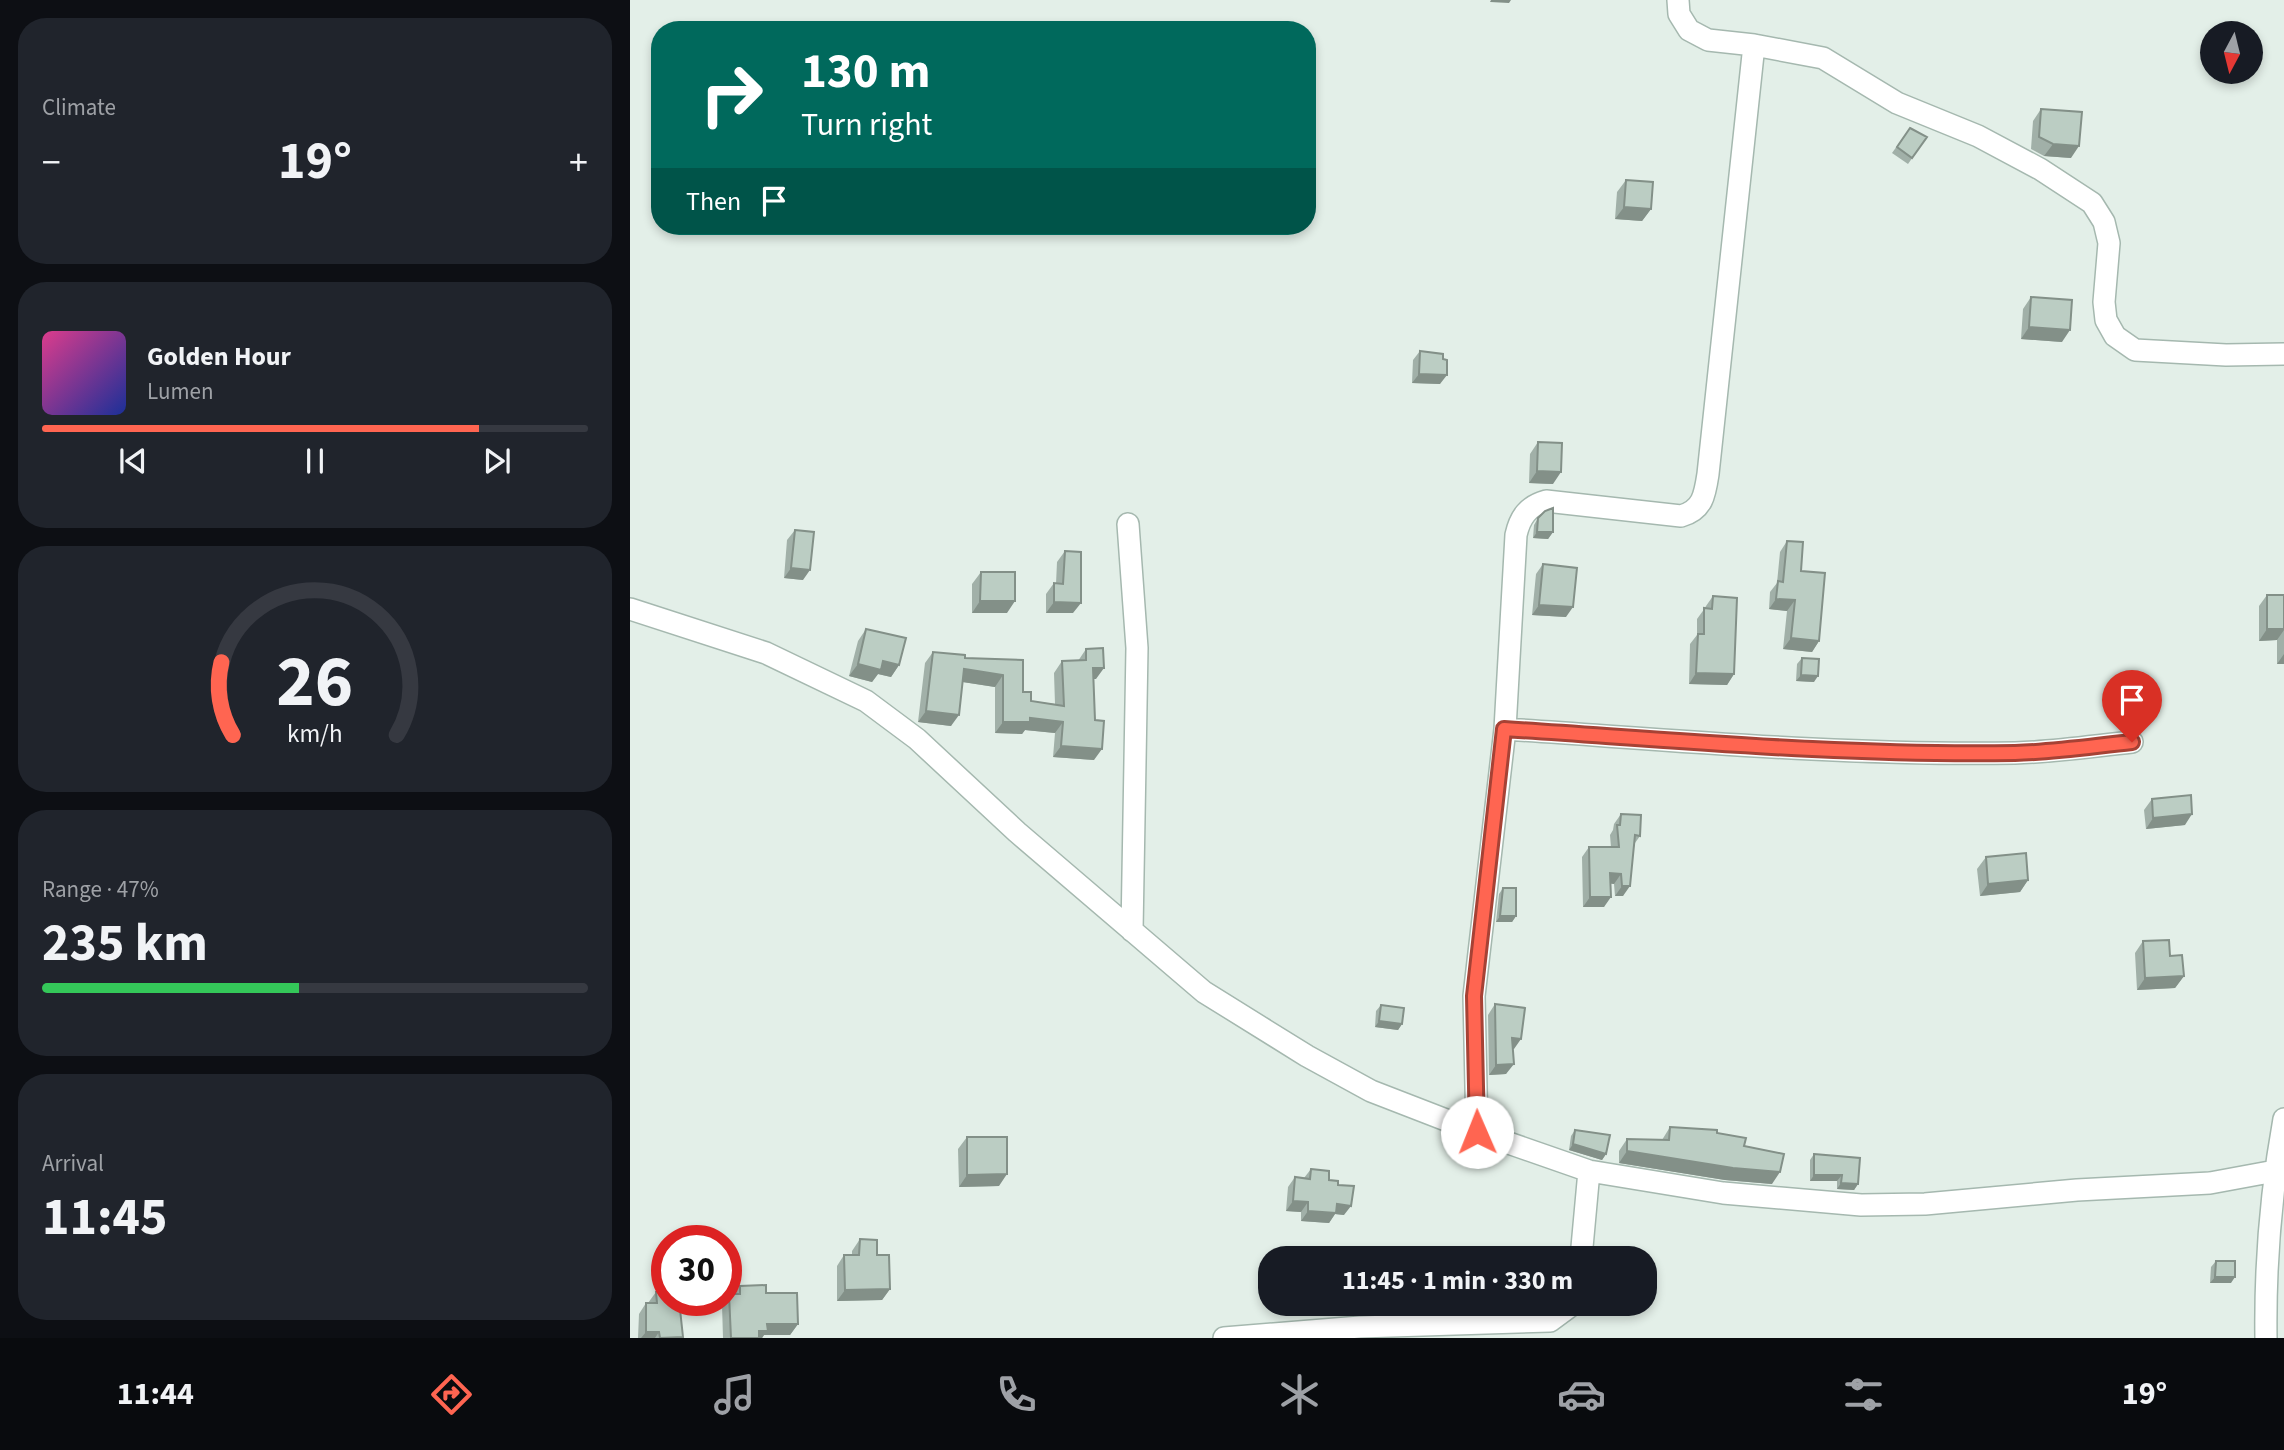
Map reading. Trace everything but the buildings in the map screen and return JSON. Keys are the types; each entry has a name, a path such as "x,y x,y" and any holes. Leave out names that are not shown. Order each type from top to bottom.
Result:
{"street":[{"path":"1678,0 1679,14 1689,30 1708,40 1754,45 1823,58 1897,103 1978,136 2040,169 2092,204 2104,222 2109,243 2104,302 2106,320 2115,336 2135,350 2226,355 2284,354"},
{"path":"1477,1132 1474,996 1504,729 1519,522 1534,504 1546,500 1681,516 1700,506 1708,474 1754,45"},
{"path":"1128,524 1137,648 1132,931"},
{"path":"630,610 766,653 866,701 917,739 1017,832 1204,992 1307,1056 1371,1091 1588,1171 1723,1193 1861,1205 1925,1204 2077,1190 2210,1184 2275,1171"},
{"path":"1504,729 1799,748 1960,753 2018,753 2132,742"},
{"path":"2266,1338 2275,1171 2284,1119"},
{"path":"1582,1246 1588,1171"},
{"path":"1224,1338 1360,1327 1550,1321 1557,1316"}],"route":[{"path":"1477,1132 1474,996 1504,729 1799,748 1960,753 2018,753 2132,742"}]}
